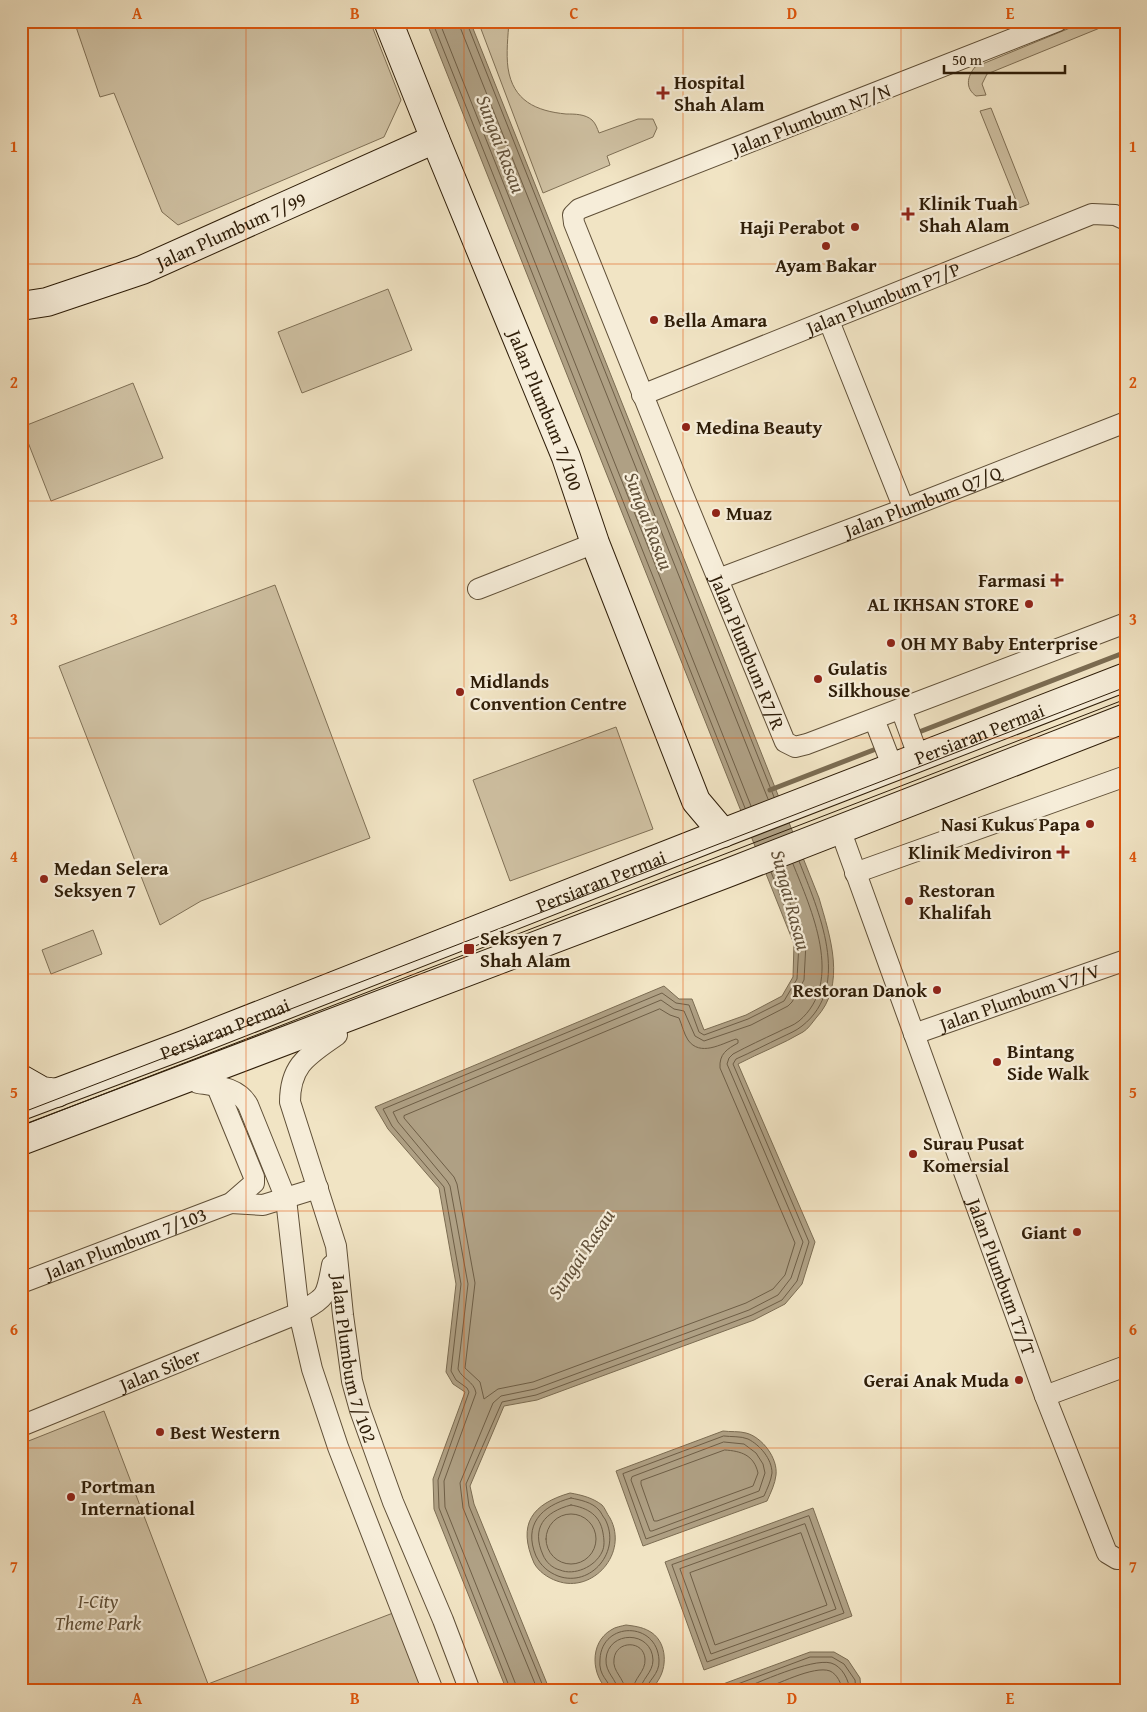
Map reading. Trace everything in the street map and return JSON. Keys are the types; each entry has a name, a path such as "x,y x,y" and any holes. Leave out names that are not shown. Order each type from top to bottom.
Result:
{"main road":[{"name":"Jalan Plumbum 7/100","path":"388,21 434,139 566,457 595,543 696,801 726,831"},
{"name":"Jalan Plumbum 7/99","path":"21,306 47,302 142,270 434,139"},
{"name":"Persiaran Permai","path":"22,1125 57,1093 726,831 1126,677"},
{"name":"Persiaran Permai","path":"22,1125 203,1081 734,870 1126,718"},
{"path":"671,854 686,836 696,801"},
{"path":"22,1125 130,1087 203,1081 337,1035 645,919 734,870"},
{"path":"21,1079 42,1092 57,1093"}],"street":[{"name":"Jalan Plumbum N7/N","path":"574,223 573,215 579,209 1058,21"},
{"name":"Jalan Plumbum P7/P","path":"642,395 1092,214 1115,215 1126,220"},
{"name":"Jalan Plumbum R7/R","path":"574,223 642,395 785,742 795,747 807,744 1126,623"},
{"path":"828,321 904,509"},
{"name":"Jalan Plumbum Q7/Q","path":"718,579 1126,422"},
{"path":"478,589 595,543"},
{"path":"901,709 919,758"},
{"path":"874,719 893,768"},
{"path":"855,873 1126,776"},
{"name":"Jalan Plumbum T7/T","path":"831,833 855,873 1045,1396 1117,1556"},
{"name":"Jalan Plumbum V7/V","path":"914,1034 1126,960"},
{"name":"Jalan Plumbum 7/102","path":"337,1035 310,1054 300,1065 290,1089 290,1102 336,1246 352,1381 360,1410 393,1502 443,1620 470,1691"},
{"path":"203,1081 254,1177 254,1183 231,1203"},
{"name":"Jalan Plumbum 7/102","path":"203,1081 237,1093 244,1098 286,1199 299,1313 312,1369 338,1447 433,1691"},
{"path":"231,1203 263,1205 318,1188"},
{"name":"Jalan Plumbum 7/103","path":"21,1283 231,1203"},
{"name":"Jalan Siber","path":"21,1426 299,1313 322,1300 328,1289 336,1246"},
{"path":"1045,1396 1126,1366"}],"green space":[{"path":"74,21 370,21 401,100 384,137 178,225 162,212 114,93 100,97"},
{"path":"478,21 509,21 508,68 515,89 528,102 536,107 555,113 580,115 589,118 599,133 638,119 653,119 657,128 653,137 607,156 610,165 543,193"},
{"path":"1087,21 1117,21 987,74 982,84 986,95 976,96 970,90 968,82 975,67"},
{"path":"991,108 1029,204 1019,208 980,111"},
{"path":"388,289 412,350 302,393 278,332"},
{"path":"133,383 163,458 51,501 22,427"},
{"path":"275,585 370,838 201,901 160,925 59,666"},
{"path":"616,727 653,829 510,881 473,780"},
{"path":"93,930 102,954 51,974 42,950"},
{"name":"I-City Theme Park","path":"104,1411 208,1684 393,1613 423,1691 21,1691 21,1444"}],"water":[{"name":"Sungai Rasau","path":"426,21 470,21 819,898 828,928 833,960 831,991 825,1005 808,1028 787,1041 738,1064 815,1242 802,1284 785,1304 754,1320 537,1400 504,1406 470,1486 474,1504 550,1691 507,1691 434,1509 433,1479 465,1392 453,1384 446,1372 456,1284 439,1188 388,1129 375,1107 664,986 679,999 692,999 704,1030 746,1015 782,996 793,977 794,944"},
{"path":"723,1431 743,1432 752,1435 772,1455 776,1475 767,1501 643,1546 616,1471"},
{"path":"570,1493 595,1500 602,1505 615,1531 615,1544 611,1557 604,1568 595,1576 583,1582 570,1583 554,1580 538,1569 529,1549 527,1537 531,1518 537,1510 546,1503"},
{"path":"813,1508 852,1616 704,1670 665,1562"},
{"path":"626,1625 649,1631 655,1635 662,1646 664,1666 662,1673 654,1686 648,1691 609,1691 603,1685 596,1669 596,1651 599,1643 611,1630"},
{"path":"810,1652 834,1652 848,1660 860,1678 861,1691 704,1691"}],"waterway":[{"path":"919,732 1126,652"},
{"path":"770,790 876,749"}],"tram line":[{"path":"21,1113 1126,687"},
{"path":"21,1126 1126,699"}],"place":[{"name":"Hospital Shah Alam","path":"663,93"},
{"name":"Klinik Tuah Shah Alam","path":"908,214"},
{"name":"Haji Perabot","path":"855,227"},
{"name":"Ayam Bakar","path":"826,246"},
{"name":"Bella Amara","path":"654,320"},
{"name":"Medina Beauty","path":"686,427"},
{"name":"Muaz","path":"716,513"},
{"name":"Farmasi","path":"1057,580"},
{"name":"AL IKHSAN STORE","path":"1029,604"},
{"name":"OH MY Baby Enterprise","path":"891,643"},
{"name":"Gulatis Silkhouse","path":"818,679"},
{"name":"Midlands Convention Centre","path":"460,692"},
{"name":"Nasi Kukus Papa","path":"1090,824"},
{"name":"Klinik Mediviron","path":"1063,852"},
{"name":"Medan Selera Seksyen 7","path":"44,879"},
{"name":"Restoran Khalifah","path":"909,901"},
{"name":"Seksyen 7 Shah Alam","path":"469,949"},
{"name":"Restoran Danok","path":"937,990"},
{"name":"Bintang Side Walk","path":"997,1062"},
{"name":"Surau Pusat Komersial","path":"913,1154"},
{"name":"Giant","path":"1077,1232"},
{"name":"Gerai Anak Muda","path":"1019,1380"},
{"name":"Best Western","path":"160,1432"},
{"name":"Portman International","path":"71,1497"}]}
